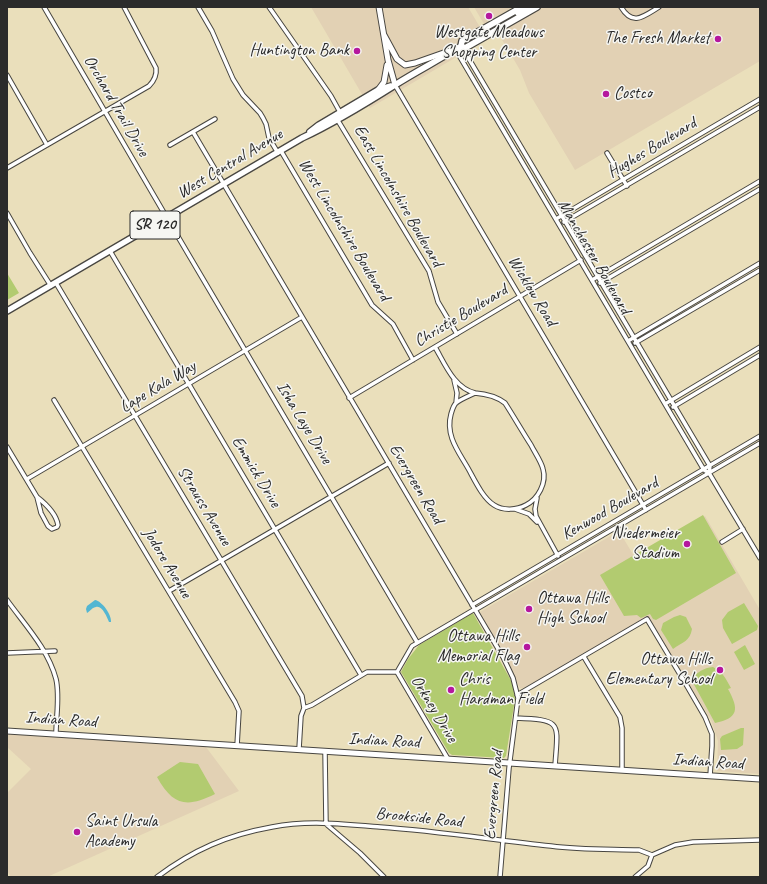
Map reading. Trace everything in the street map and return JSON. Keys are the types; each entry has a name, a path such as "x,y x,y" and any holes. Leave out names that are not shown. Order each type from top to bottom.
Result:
{"main road":[{"name":"West Central Avenue","path":"460,48 462,41 522,7"},
{"path":"498,29 498,25 528,7"},
{"name":"West Central Avenue","path":"7,312 279,152 302,138 319,125 339,116 460,48 465,48 537,7"},
{"name":"West Central Avenue","path":"339,116 378,90 395,85"}],"street":[{"name":"Orchard Trail Drive","path":"44,7 167,218"},
{"path":"7,168 149,86 156,78 156,68 124,7"},
{"name":"West Lincolnshire Boulevard","path":"198,7 212,31 233,79 243,95 263,118 269,138 372,305 393,324 413,360"},
{"name":"East Lincolnshire Boulevard","path":"269,7 331,96 339,116 429,271 434,293 457,334"},
{"path":"379,7 390,74 395,85"},
{"path":"621,7 627,16 633,19 640,18 659,7"},
{"path":"384,35 397,59 405,65 460,48"},
{"name":"Manchester Boulevard","path":"460,48 466,54 710,466"},
{"name":"Manchester Boulevard","path":"460,48 460,57 704,470"},
{"path":"378,90 384,82 388,60"},
{"path":"7,75 47,145"},
{"name":"Wicklow Road","path":"395,85 646,510"},
{"name":"Hughes Boulevard","path":"556,219 760,99"},
{"name":"Hughes Boulevard","path":"560,225 760,107"},
{"path":"170,145 215,119"},
{"name":"Evergreen Road","path":"193,132 510,670 517,695 516,718 509,763 500,877"},
{"path":"607,153 627,186"},
{"path":"592,280 760,181"},
{"path":"595,286 760,189"},
{"name":"Strauss Avenue","path":"7,213 30,253 54,284 136,416 176,486 302,696 304,708 299,750"},
{"name":"Isha Laye Drive","path":"167,218 417,642"},
{"name":"Emmick Drive","path":"110,251 361,675"},
{"name":"Christie Boulevard","path":"350,398 586,257"},
{"path":"628,341 760,263"},
{"path":"631,346 760,270"},
{"name":"Lape Kala Way","path":"26,479 136,416 302,317"},
{"path":"435,346 453,378 457,393 456,403"},
{"path":"665,404 760,347"},
{"path":"668,409 760,355"},
{"path":"453,378 464,389 475,393 498,397 506,403 539,459 543,469 544,480 538,495 535,509 539,524"},
{"path":"475,393 456,403 452,409 449,433 454,443 481,491 489,501 500,507 515,509 529,514 539,524 561,560"},
{"name":"Jodore Avenue","path":"54,400 235,702 239,711 237,746"},
{"name":"Kenwood Boulevard","path":"472,605 760,436"},
{"name":"Kenwood Boulevard","path":"417,642 475,610 760,443"},
{"path":"7,446 37,497 51,511 58,522 57,527 52,529 48,526 41,513 37,497"},
{"path":"169,591 389,463"},
{"path":"710,466 710,472 760,558"},
{"path":"704,470 710,472"},
{"path":"515,509 528,504 538,495"},
{"path":"722,542 743,529"},
{"path":"7,600 45,651 56,680 56,734"},
{"path":"517,695 648,619 698,705 712,734 710,776"},
{"path":"304,708 354,681 367,672 397,672 412,646 417,642"},
{"path":"7,653 55,651"},
{"path":"584,657 620,717 622,728 622,770"},
{"name":"Orkney Drive","path":"397,672 448,759"},
{"path":"516,718 545,720 553,723 557,733 555,766"},
{"name":"Indian Road","path":"7,731 760,779"},
{"path":"325,751 326,824 360,853 384,877"},
{"name":"Brookside Road","path":"156,877 196,851 230,837 272,826 306,823 427,830 553,846 639,850 652,854"},
{"path":"635,877 648,866 652,854 675,845 693,842 760,840"}],"shaded area":[{"path":"311,7 468,7 487,39 370,108"},
{"name":"Westgate Meadows Shopping Center","path":"474,7 513,7 484,24"},
{"path":"543,7 759,7 760,61 575,170 529,93 520,70 498,33"},
{"path":"705,516 760,610 760,774 717,771 718,741 711,720 650,619 647,619 524,688 520,688 480,612 619,531 634,556"},
{"name":"Saint Ursula Academy","path":"7,734 206,747 239,791 47,877 11,877 7,871 7,793 31,769 7,747"}],"green space":[{"path":"7,273 19,293 7,300"},
{"name":"Niedermeier Stadium","path":"703,515 736,573 656,620 653,619 650,614 641,618 637,615 624,616 600,575"},
{"path":"744,603 758,626 757,630 732,644 723,628 722,620 728,612"},
{"path":"473,613 513,684 515,699 506,756 504,758 452,755 449,753 401,672 408,659 419,645"},
{"path":"680,615 686,617 692,629 688,639 673,649 661,630 663,623"},
{"path":"745,645 755,664 744,670 734,652"},
{"path":"713,667 722,673 731,688 728,689 735,707 735,712 733,715 723,721 715,723 691,679 706,668"},
{"path":"744,728 743,745 737,749 721,750 720,739 722,736"},
{"path":"180,762 198,764 215,794 196,801 182,802 169,794 157,777"}],"water":[{"path":"95,600 101,603 106,609 110,616 111,622 109,622 104,612 98,607 87,613 87,606"}],"place":[{"name":"Westgate Meadows Shopping Center","path":"489,16"},
{"name":"The Fresh Market","path":"718,39"},
{"name":"Huntington Bank","path":"357,51"},
{"name":"Costco","path":"606,94"},
{"name":"Niedermeier Stadium","path":"687,544"},
{"name":"Ottawa Hills High School","path":"529,609"},
{"name":"Ottawa Hills Memorial Flag","path":"527,647"},
{"name":"Ottawa Hills Elementary School","path":"720,670"},
{"name":"Chris Hardman Field","path":"451,690"},
{"name":"Saint Ursula Academy","path":"77,832"}]}
